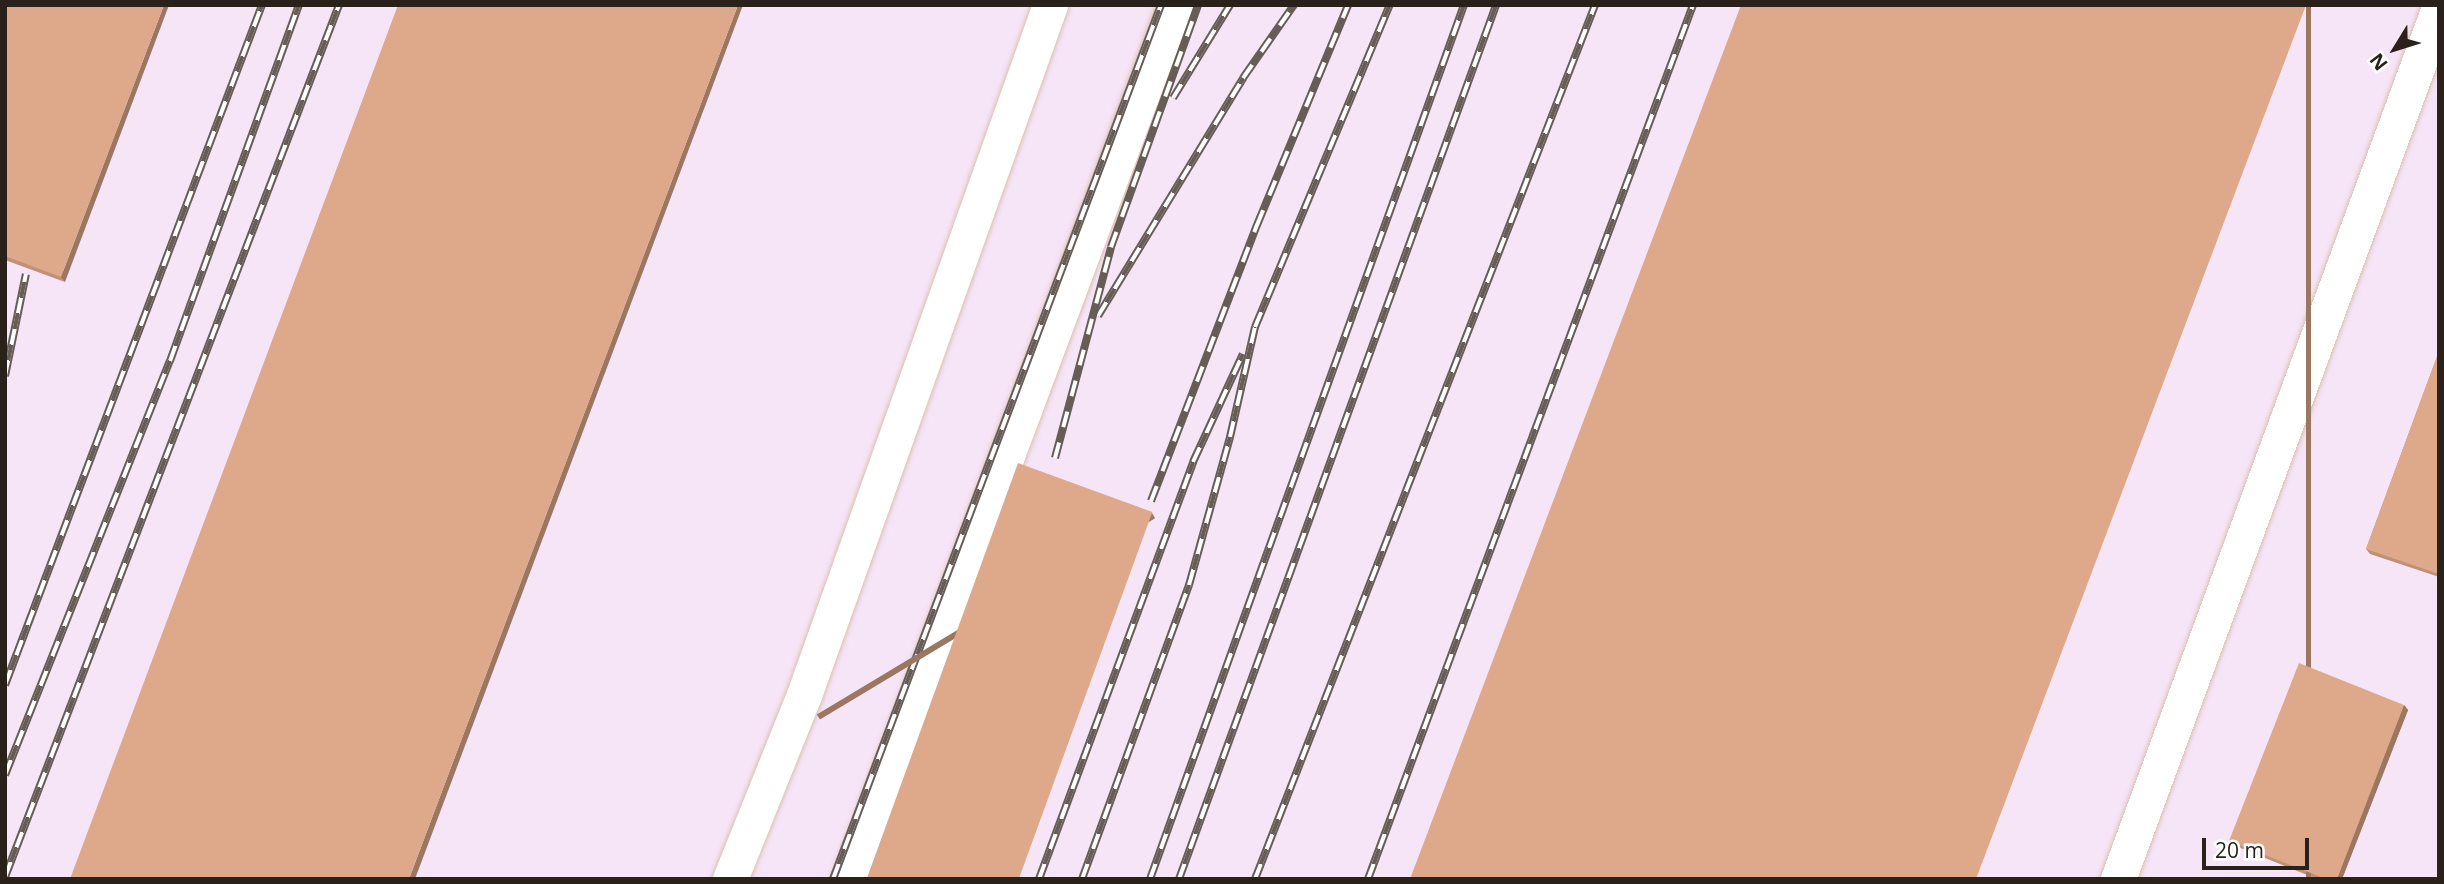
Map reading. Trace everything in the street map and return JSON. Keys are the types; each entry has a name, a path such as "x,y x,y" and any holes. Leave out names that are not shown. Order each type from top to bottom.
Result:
{"lane":[{"path":"730,879 804,695 1050,5"},
{"path":"849,879 1175,5"},
{"path":"2118,879 2439,8"}],"shaded area":[{"path":"5,5 2439,5 2439,879 5,879"}],"building":[{"path":"5,5 164,5 61,277 5,256"},
{"path":"398,5 738,5 409,879 70,879"},
{"path":"1741,5 2306,5 1976,879 1410,879"},
{"path":"2439,351 2439,574 2366,549"},
{"path":"1018,463 1152,512 1019,879 867,879"},
{"path":"2299,663 2404,705 2337,879 2326,879 2229,841"}],"railway":[{"path":"5,685 262,5"},
{"path":"5,775 170,361 299,5"},
{"path":"5,877 339,5"},
{"path":"833,879 1161,5"},
{"path":"1055,458 1111,247 1198,5"},
{"path":"1173,98 1230,5"},
{"path":"1098,316 1243,78 1294,5"},
{"path":"1151,501 1257,225 1348,5"},
{"path":"1082,879 1189,585 1230,437 1255,327 1390,5"},
{"path":"1150,879 1464,5"},
{"path":"1179,879 1496,5"},
{"path":"1255,879 1595,5"},
{"path":"1368,879 1693,5"},
{"path":"5,376 26,274"},
{"path":"1039,879 1193,462 1243,354"}]}
